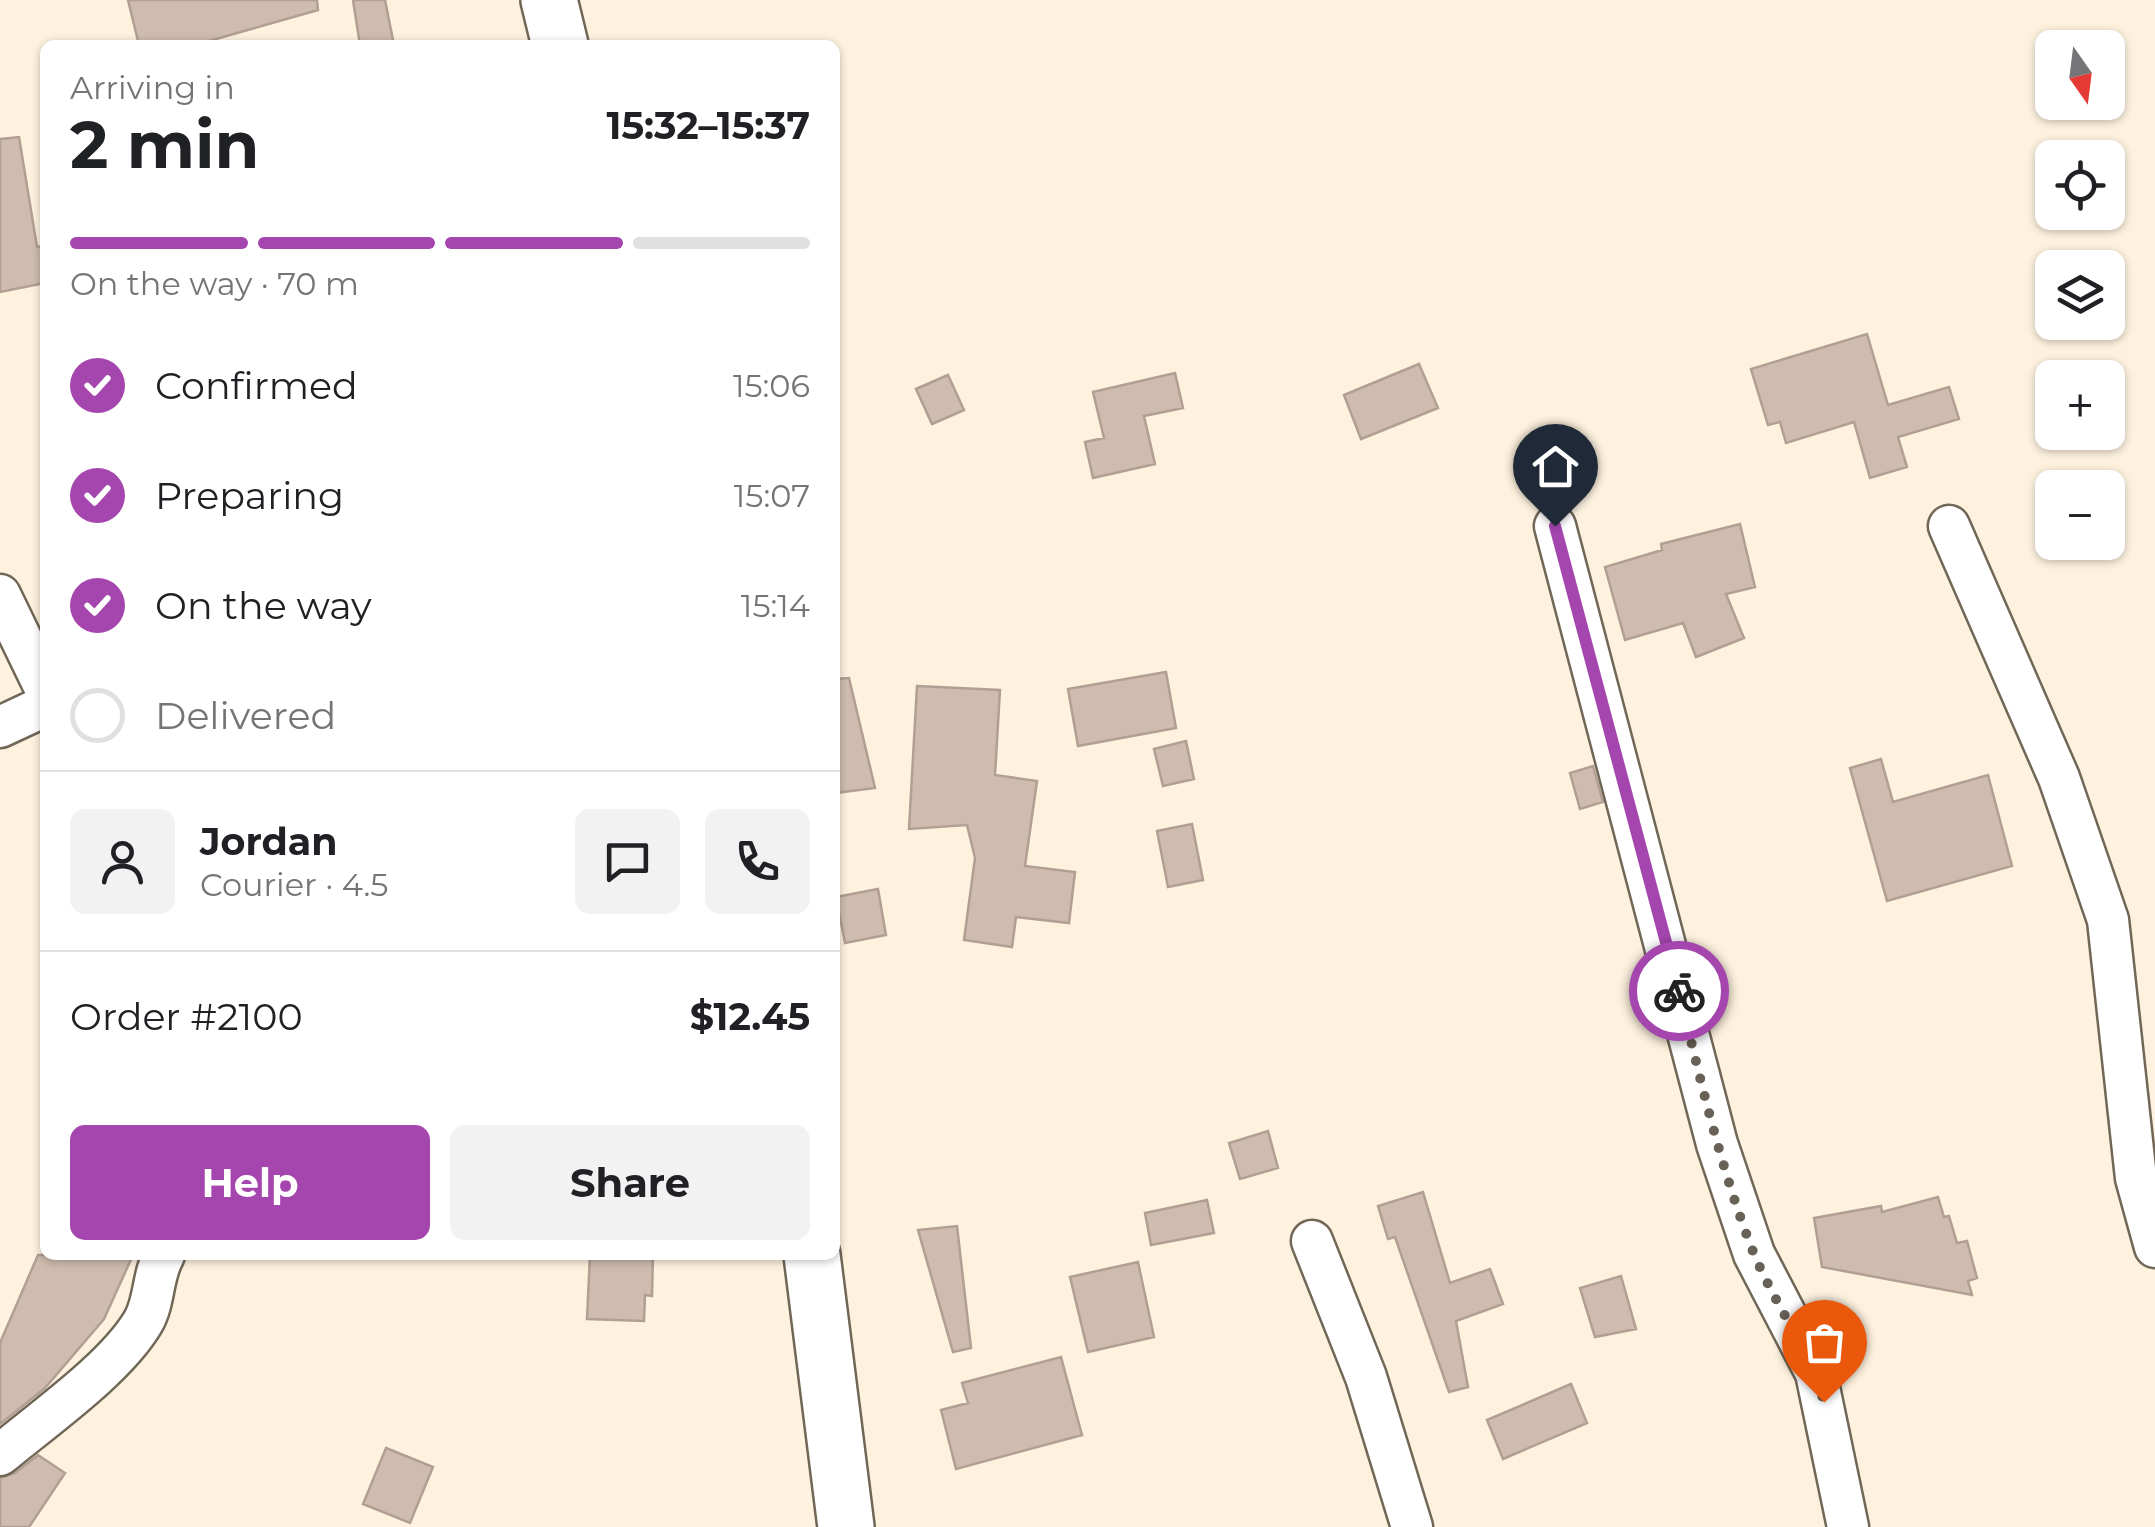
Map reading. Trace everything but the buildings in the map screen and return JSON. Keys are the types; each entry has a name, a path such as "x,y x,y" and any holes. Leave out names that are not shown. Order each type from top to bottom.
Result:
{"main road":[{"path":"550,0 559,40"},
{"path":"813,1260 846,1527"}],"street":[{"path":"1555,526 1717,1144 1754,1254 1816,1373 1848,1527"},
{"path":"1949,526 2059,778 2108,920 2136,1178 2155,1248"},
{"path":"0,595 40,678"},
{"path":"0,726 40,708"},
{"path":"1312,1241 1366,1378 1412,1527"},
{"path":"0,1455 113,1358 144,1320 161,1260"}],"way so far":[{"path":"1679,991 1736,1206 1754,1254 1816,1373 1824,1402"}],"route":[{"path":"1555,526 1679,991"}]}
